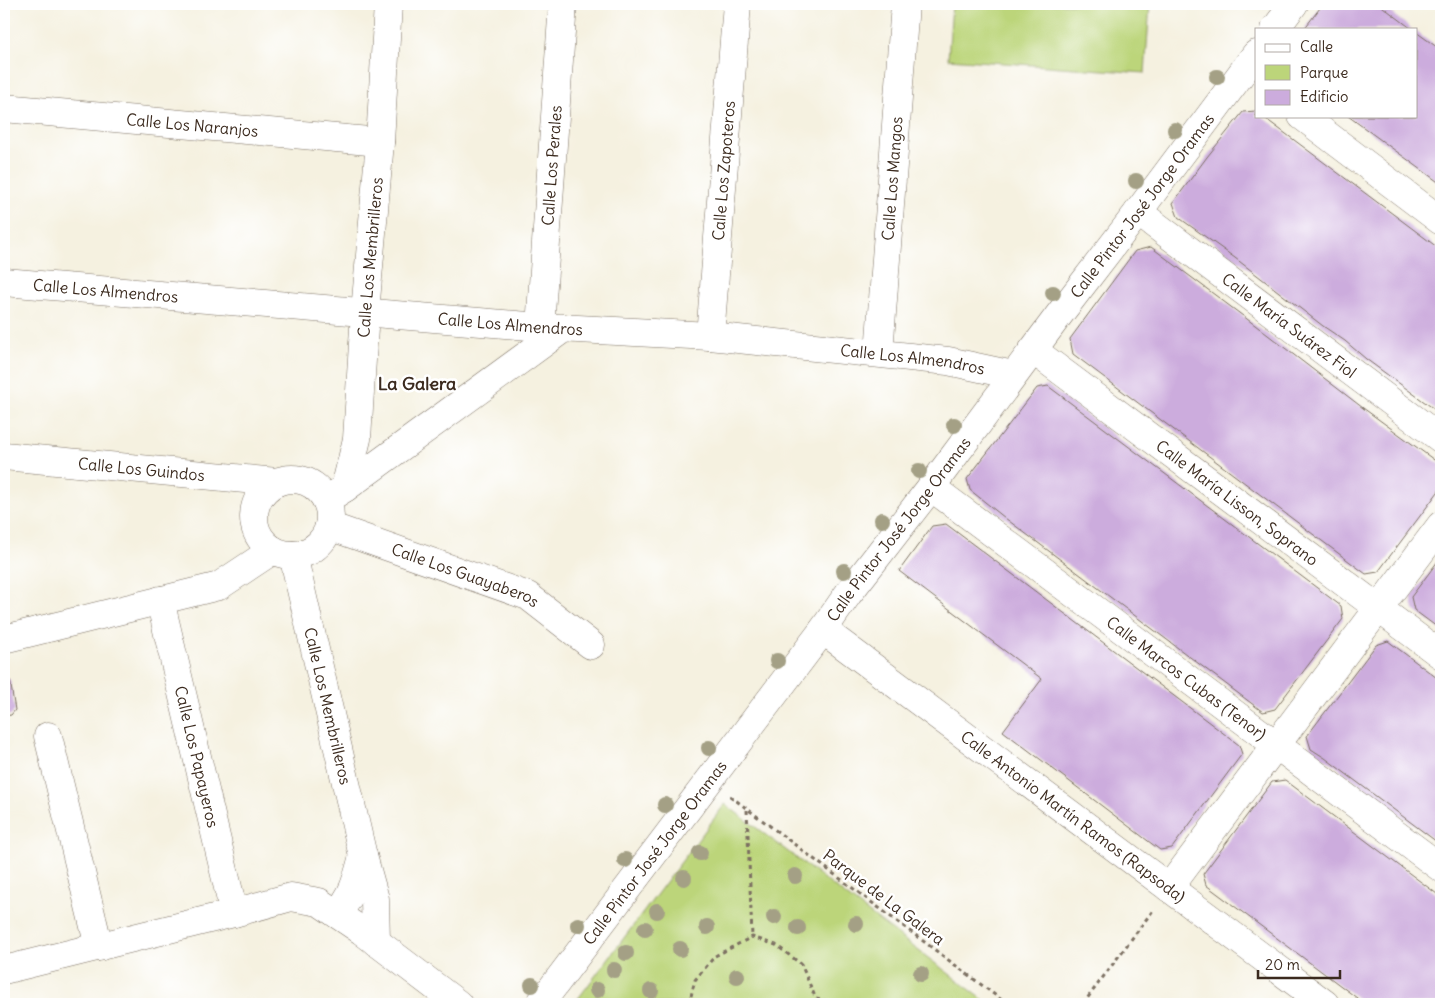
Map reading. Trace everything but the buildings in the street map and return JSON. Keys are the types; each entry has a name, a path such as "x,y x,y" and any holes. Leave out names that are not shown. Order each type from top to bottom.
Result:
{"street":[{"name":"Calle Los Membrilleros","path":"336,494 357,439 365,312 380,142 388,4"},
{"name":"Calle Los Perales","path":"552,327 563,4"},
{"name":"Calle Los Zapoteros","path":"710,336 737,4"},
{"name":"Calle Los Mangos","path":"879,353 905,4"},
{"path":"1277,28 1294,4"},
{"name":"Calle Pintor José Jorge Oramas","path":"540,1004 848,594 931,487 1013,375 1138,212 1252,70"},
{"name":"Calle Los Naranjos","path":"4,108 380,142"},
{"path":"1305,118 1441,221"},
{"name":"Calle María Suárez Fiol","path":"1138,212 1441,439"},
{"name":"Calle Los Almendros","path":"4,282 552,327 710,336 948,361 1013,375"},
{"path":"4,639 219,586 283,553 305,553 316,547 325,538 329,526 330,508 336,494 552,327"},
{"name":"Calle María Lisson, Soprano","path":"1033,350 1441,655"},
{"name":"Calle Los Guindos","path":"4,456 277,482"},
{"path":"283,553 264,543 257,533 254,521 255,509 259,498 267,489 277,482 288,479 304,481 319,490 336,494"},
{"name":"Calle Marcos Cubas (Tenor)","path":"931,487 1441,868"},
{"path":"1169,888 1441,525"},
{"name":"Calle Los Guayaberos","path":"329,526 528,596 591,646"},
{"name":"Calle Los Membrilleros","path":"283,553 375,899 376,942"},
{"name":"Calle Los Papayeros","path":"160,600 234,913"},
{"name":"Calle Antonio Martín Ramos (Rapsoda)","path":"822,630 1325,1004"},
{"path":"48,736 99,947"},
{"name":"Calle Los Membrilleros","path":"337,914 355,887 363,856"},
{"path":"4,970 292,897 319,902 458,1004"}],"path":[{"name":"Parque de La Galera","path":"709,781 1007,1004"},
{"path":"747,809 752,937"},
{"path":"1084,1004 1169,888"},
{"path":"689,1004 695,980 715,956 752,937 776,945 801,964 816,999 815,1004"},
{"path":"816,999 846,1004"}],"green space":[{"path":"952,4 1150,4 1145,73 948,59"},
{"path":"725,804 989,1004 574,1004"}],"district":[{"name":"La Galera","path":"417,383"}]}
